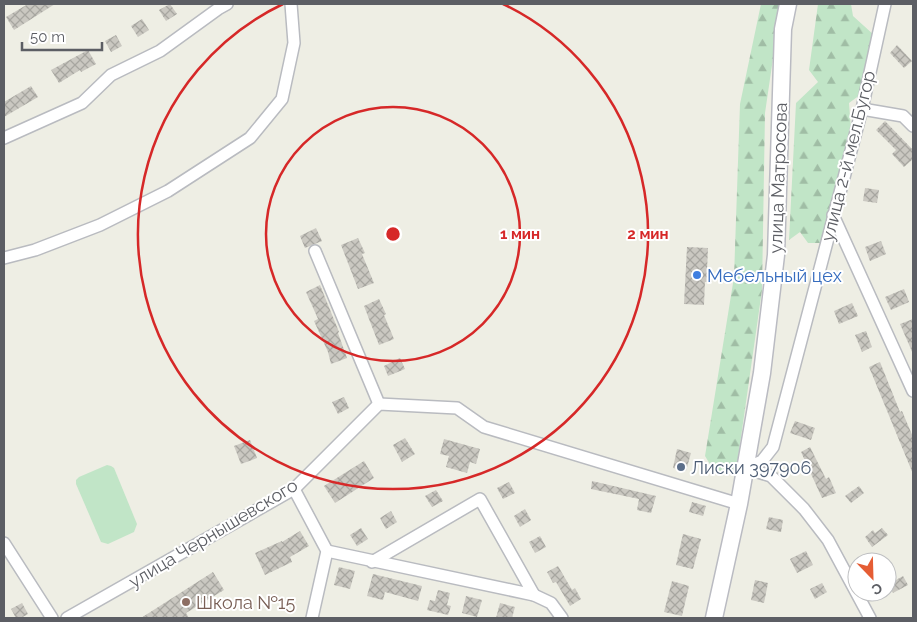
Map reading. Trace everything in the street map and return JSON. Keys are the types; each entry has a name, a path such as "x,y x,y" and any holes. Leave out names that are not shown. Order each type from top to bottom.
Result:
{"main road":[{"name":"улица Матросова","path":"714,618 739,504 762,373 776,255 783,29 788,4"}],"street":[{"path":"4,138 82,103 111,75 160,51 227,4"},
{"path":"4,258 35,250 100,225 168,191 250,138 282,99 294,42 291,4"},
{"name":"улица 2-й мел.Бугор","path":"745,468 762,461 773,447 862,109 885,4"},
{"path":"862,109 903,116 913,126"},
{"path":"834,215 913,391"},
{"path":"315,251 379,404 457,408 484,427 739,504"},
{"name":"улица Чернышевского","path":"66,618 294,489 379,404"},
{"path":"745,468 771,476 804,509 828,540 870,618"},
{"path":"294,489 327,551 312,618"},
{"path":"372,562 480,499 534,595"},
{"path":"4,543 52,618"},
{"path":"327,551 534,595 551,603 562,618"}],"green space":[{"path":"761,4 781,4 765,113 762,290 736,472 721,474 711,466 705,456 734,277 740,104"},
{"path":"818,4 851,4 853,16 874,35 875,84 849,103 851,130 820,243 808,243 800,232 789,240 796,103 818,82 809,70"},
{"path":"107,465 114,468 137,524 134,532 108,544 101,542 76,484 76,480 79,477"}],"building":[{"path":"28,4 55,4 14,30 6,17"},
{"path":"170,4 177,14 166,21 159,10"},
{"path":"142,19 149,30 138,37 131,26"},
{"path":"116,35 122,46 111,52 105,41"},
{"path":"897,45 912,61 904,68 890,53"},
{"path":"88,50 96,64 81,72 80,70 59,83 51,70"},
{"path":"31,86 38,97 4,117 4,102"},
{"path":"885,121 913,150 913,159 904,167 892,154 896,150 876,130"},
{"path":"865,188 879,190 877,203 863,201"},
{"path":"316,228 322,241 305,248 300,236"},
{"path":"358,238 365,253 362,254 374,283 358,289 341,245"},
{"path":"881,241 886,254 870,261 865,247"},
{"path":"687,247 708,248 707,271 713,271 712,282 705,282 704,305 684,304"},
{"path":"320,285 339,332 347,358 331,364 328,352 314,321 318,319 306,292"},
{"path":"904,289 909,302 891,310 885,297"},
{"path":"379,299 394,339 379,345 364,306"},
{"path":"852,303 858,316 839,324 834,311"},
{"path":"913,319 913,354 900,324"},
{"path":"866,331 872,347 862,352 855,335"},
{"path":"400,358 405,369 388,376 384,366"},
{"path":"880,362 900,412 902,411 913,437 913,474 869,367"},
{"path":"344,397 349,408 338,414 332,402"},
{"path":"795,421 815,428 811,440 790,433"},
{"path":"405,438 415,454 402,462 393,445"},
{"path":"444,439 480,449 476,464 470,462 467,473 446,467 449,456 440,454"},
{"path":"250,440 257,458 241,464 234,446"},
{"path":"810,447 826,479 829,477 836,493 822,498 801,452"},
{"path":"677,449 691,453 686,471 673,468"},
{"path":"364,461 374,478 335,503 324,486"},
{"path":"592,481 656,496 651,513 637,510 639,499 591,489"},
{"path":"509,482 515,493 503,499 497,488"},
{"path":"859,486 864,493 851,503 845,496"},
{"path":"436,490 443,501 432,507 425,496"},
{"path":"692,502 706,506 703,516 689,512"},
{"path":"525,509 531,520 520,527 514,516"},
{"path":"391,511 397,522 386,529 380,518"},
{"path":"769,517 783,520 781,532 766,529"},
{"path":"361,528 368,539 357,546 350,535"},
{"path":"882,528 888,535 872,547 865,537 873,530 875,533"},
{"path":"300,531 309,546 290,557 292,562 265,575 255,553 282,542"},
{"path":"683,534 701,539 693,569 676,565"},
{"path":"540,536 546,547 535,553 529,542"},
{"path":"806,551 813,565 797,573 790,559"},
{"path":"558,566 572,590 575,588 581,599 570,606 556,582 553,583 547,572"},
{"path":"339,567 355,571 350,589 334,585"},
{"name":"Школа №15","path":"213,572 224,590 186,613 189,618 141,618"},
{"path":"373,574 422,586 418,601 385,592 383,600 367,596"},
{"path":"903,576 908,585 897,591 897,579"},
{"path":"755,580 768,583 764,603 751,600"},
{"path":"672,581 689,586 682,616 664,612"},
{"path":"822,583 827,592 815,599 810,589"},
{"path":"438,590 450,593 447,605 451,606 448,615 427,610 430,600 435,601"},
{"path":"466,596 482,600 477,617 462,613"},
{"path":"22,603 28,614 21,618 16,618 11,609"},
{"path":"500,603 515,607 512,618 496,618"}],"place":[{"name":"Мебельный цех","path":"697,275"},
{"name":"Лиски 397906","path":"681,467"},
{"name":"Школа №15","path":"186,602"}]}
